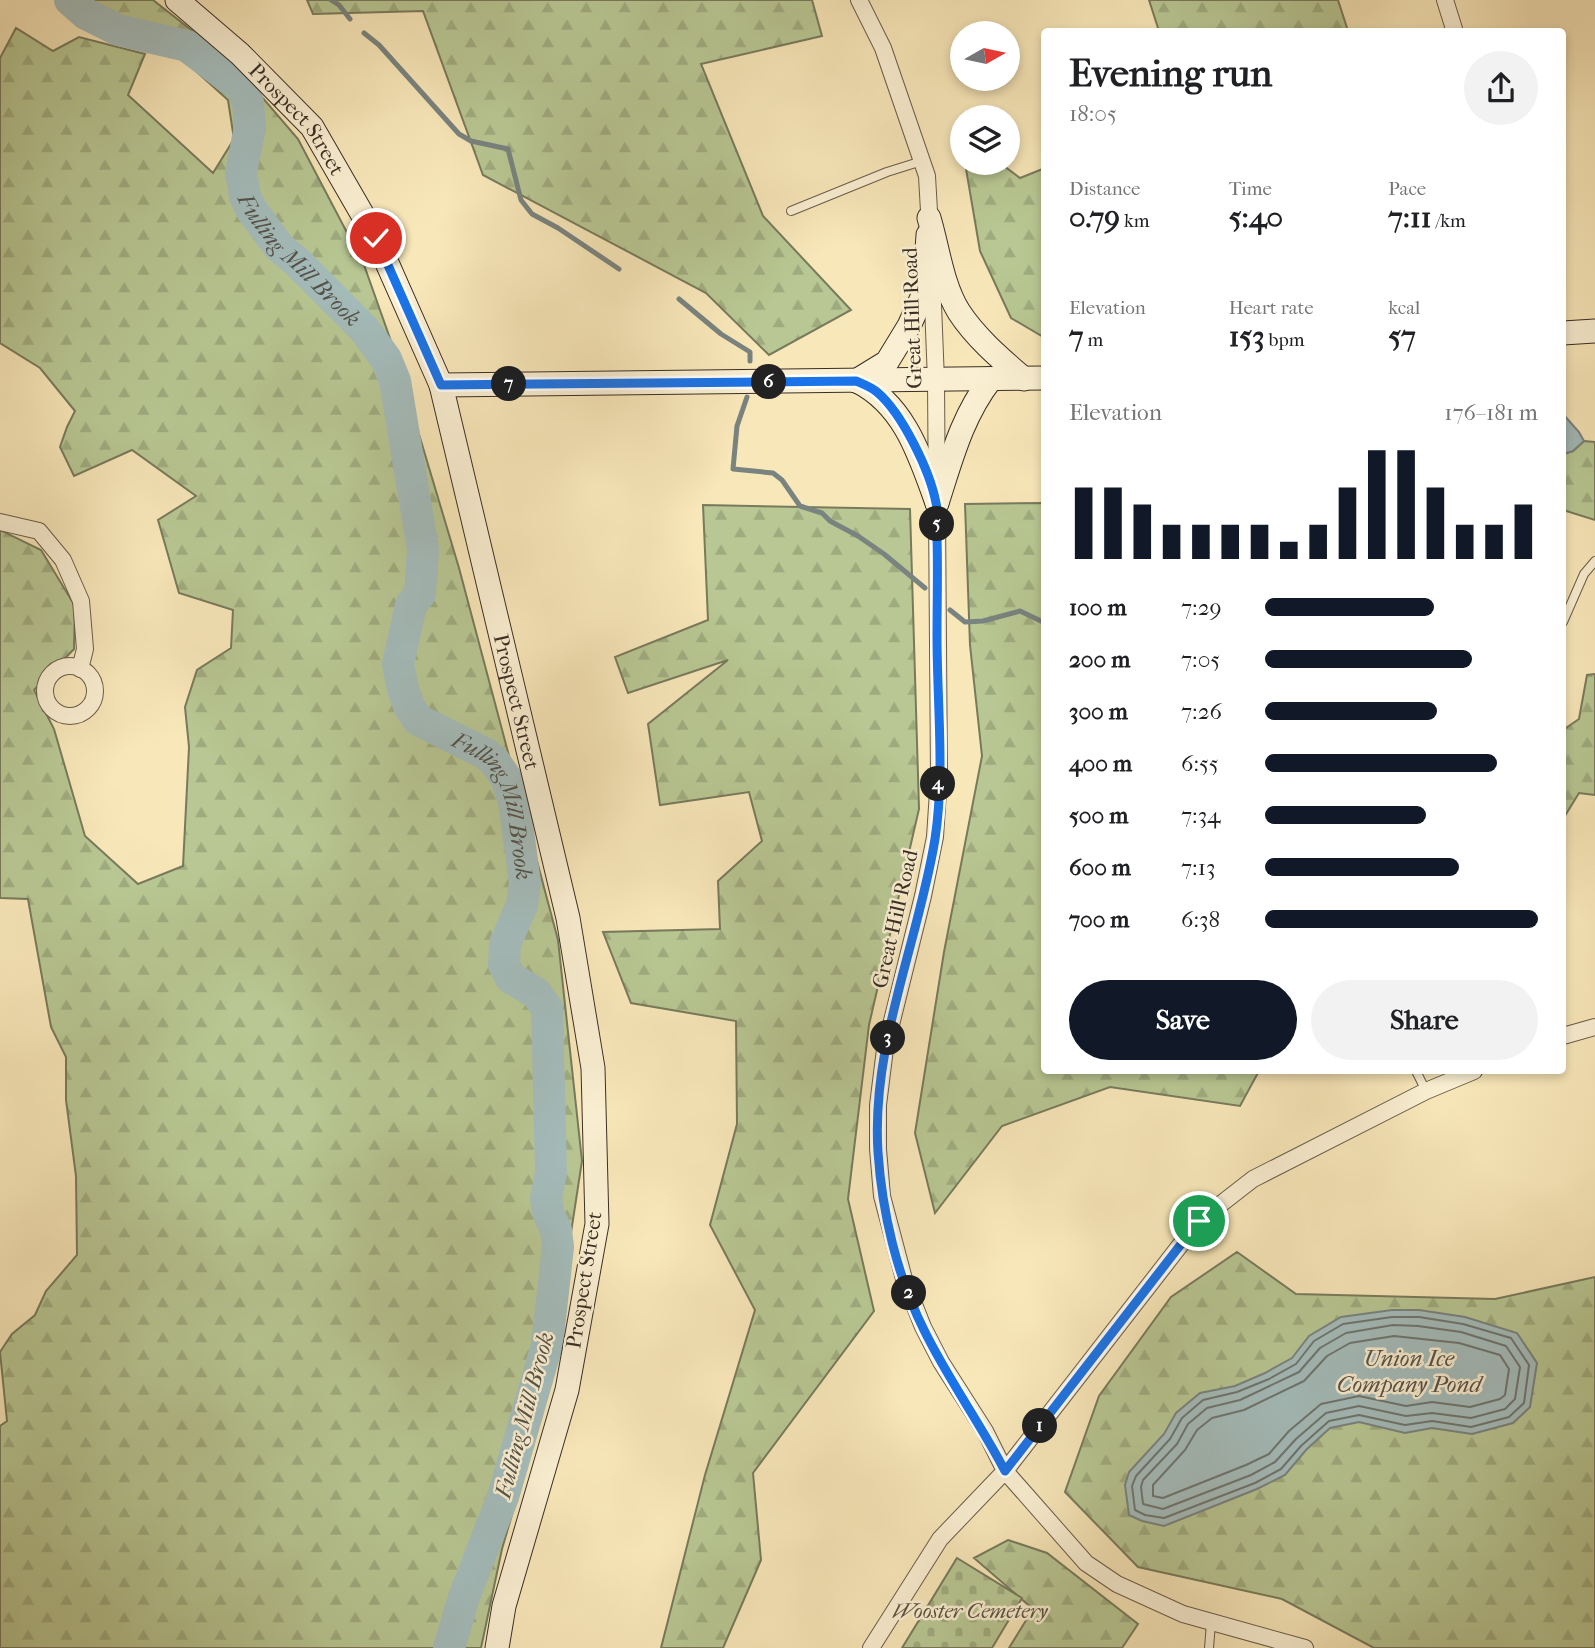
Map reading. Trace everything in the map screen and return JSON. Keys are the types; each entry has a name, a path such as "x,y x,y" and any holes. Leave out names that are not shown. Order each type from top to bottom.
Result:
{"main road":[{"name":"Prospect Street","path":"177,0 240,54 312,127 376,238 441,385 568,918 593,1068 597,1224 567,1390 505,1606 497,1648"},
{"path":"856,381 887,362 909,326 924,293 929,218"},
{"path":"929,218 948,287 959,311 991,350 1035,378"},
{"path":"1566,333 1595,331"},
{"path":"441,385 1035,378"},
{"path":"937,503 974,402 991,379"},
{"path":"856,381 876,390 894,409 919,453 937,503"}],"street":[{"name":"Great Hill Road","path":"859,0 883,48 927,176 936,381 939,776 935,837 885,1049 878,1105 882,1196 891,1237 922,1327 985,1432 1005,1471 1086,1563 1117,1584 1148,1600 1211,1623 1305,1648"},
{"path":"1445,0 1454,28"},
{"path":"0,522 39,531 63,560 81,601 85,649 80,669"},
{"path":"1566,1035 1595,1027"},
{"path":"871,1648 940,1539 1005,1471 1199,1221 1253,1179 1426,1091 1467,1074"}],"lane":[{"path":"791,212 887,172 922,161"},
{"path":"1566,615 1584,574 1595,561"},
{"path":"1418,1074 1426,1091"},
{"path":"1209,1648 1211,1623"}],"green space":[{"path":"56,0 153,0 232,62 298,139 364,265 392,344 459,568 558,940 582,1161 545,1402 502,1549 481,1648 0,1648 0,1426 7,1421 0,1352 12,1334 35,1315 46,1291 77,1255 76,1176 66,1100 66,1057 51,1027 28,899 0,898 0,530 41,550 75,606 74,649 34,690 54,729 85,836 138,884 183,866 189,747 185,707 197,670 231,648 233,610 179,593 158,520 196,496 132,450 74,476 60,447 75,411 40,368 0,343 0,58 16,28 53,51 79,37 145,54 128,95 213,173 234,139 228,100 179,56"},
{"path":"307,0 812,0 822,36 701,64 763,216 851,310 769,355 706,293 483,175 423,11 313,14"},
{"path":"1149,0 1338,0 1347,28 1158,28"},
{"path":"1041,170 1041,336 1011,318 980,251 967,175 1016,175 1020,178"},
{"path":"1584,441 1595,442 1595,520 1566,511 1566,453 1573,451"},
{"path":"1041,503 1041,1074 1257,1074 1240,1106 1110,1087 1002,1126 935,1213 915,1133 944,952 982,756 970,645 965,504"},
{"path":"703,505 910,509 919,809 869,1025 848,1199 874,1311 753,1473 761,1560 723,1648 661,1648 705,1475 755,1310 710,1225 737,1124 736,1021 631,1003 603,932 720,929 718,881 762,841 749,792 660,805 648,724 728,660 628,693 615,657 708,620"},
{"path":"1595,674 1595,795 1579,793 1566,814 1566,728 1579,719 1587,675"},
{"path":"1237,1252 1296,1294 1495,1299 1595,1277 1595,1648 1374,1648 1282,1599 1138,1567 1065,1492 1099,1396 1171,1297"},
{"path":"1008,1540 1047,1553 1138,1624 1122,1648 1009,1648 1033,1609 974,1558"},
{"name":"Wooster Cemetery","path":"957,1558 1022,1598 992,1648 902,1648"}],"water":[{"path":"1566,417 1584,441 1573,451 1566,453"},
{"name":"Union Ice Company Pond","path":"1392,1310 1419,1310 1465,1317 1517,1333 1537,1363 1530,1407 1513,1423 1472,1434 1432,1428 1405,1433 1359,1422 1330,1428 1306,1450 1285,1475 1257,1489 1164,1526 1129,1515 1125,1485 1129,1472 1164,1434 1176,1413 1200,1393 1235,1386 1265,1373 1292,1358 1309,1336 1341,1317"}],"waterway":[{"name":"Fulling Mill Brook","path":"70,0 86,14 118,30 187,46 241,87 248,102 250,127 241,173 245,196 251,209 279,247 364,329 386,359 395,381 423,549 420,594 411,605 398,664 409,706 418,720 486,754 495,762 506,778 514,802 525,883 522,905 505,944 504,965 511,978 536,993 547,1008 551,1172 546,1199 556,1230 558,1247 547,1345 503,1497 464,1597 449,1648"},
{"path":"331,0 339,5 350,19"},
{"path":"364,33 379,45 459,134 471,141 508,149 521,200 532,214 619,269"},
{"path":"679,299 721,334 750,352 750,361"},
{"path":"747,397 737,426 733,469 773,473 782,480 800,506 822,513 830,521 858,536 925,588"},
{"path":"950,610 965,622 983,621 1020,611 1041,621"}],"route":[{"path":"376,238 441,385 856,381 876,390 894,409 919,453 937,503 939,776 935,837 885,1049 878,1105 878,1149 882,1196 891,1237 922,1327 985,1432 1005,1471 1199,1221"}]}
